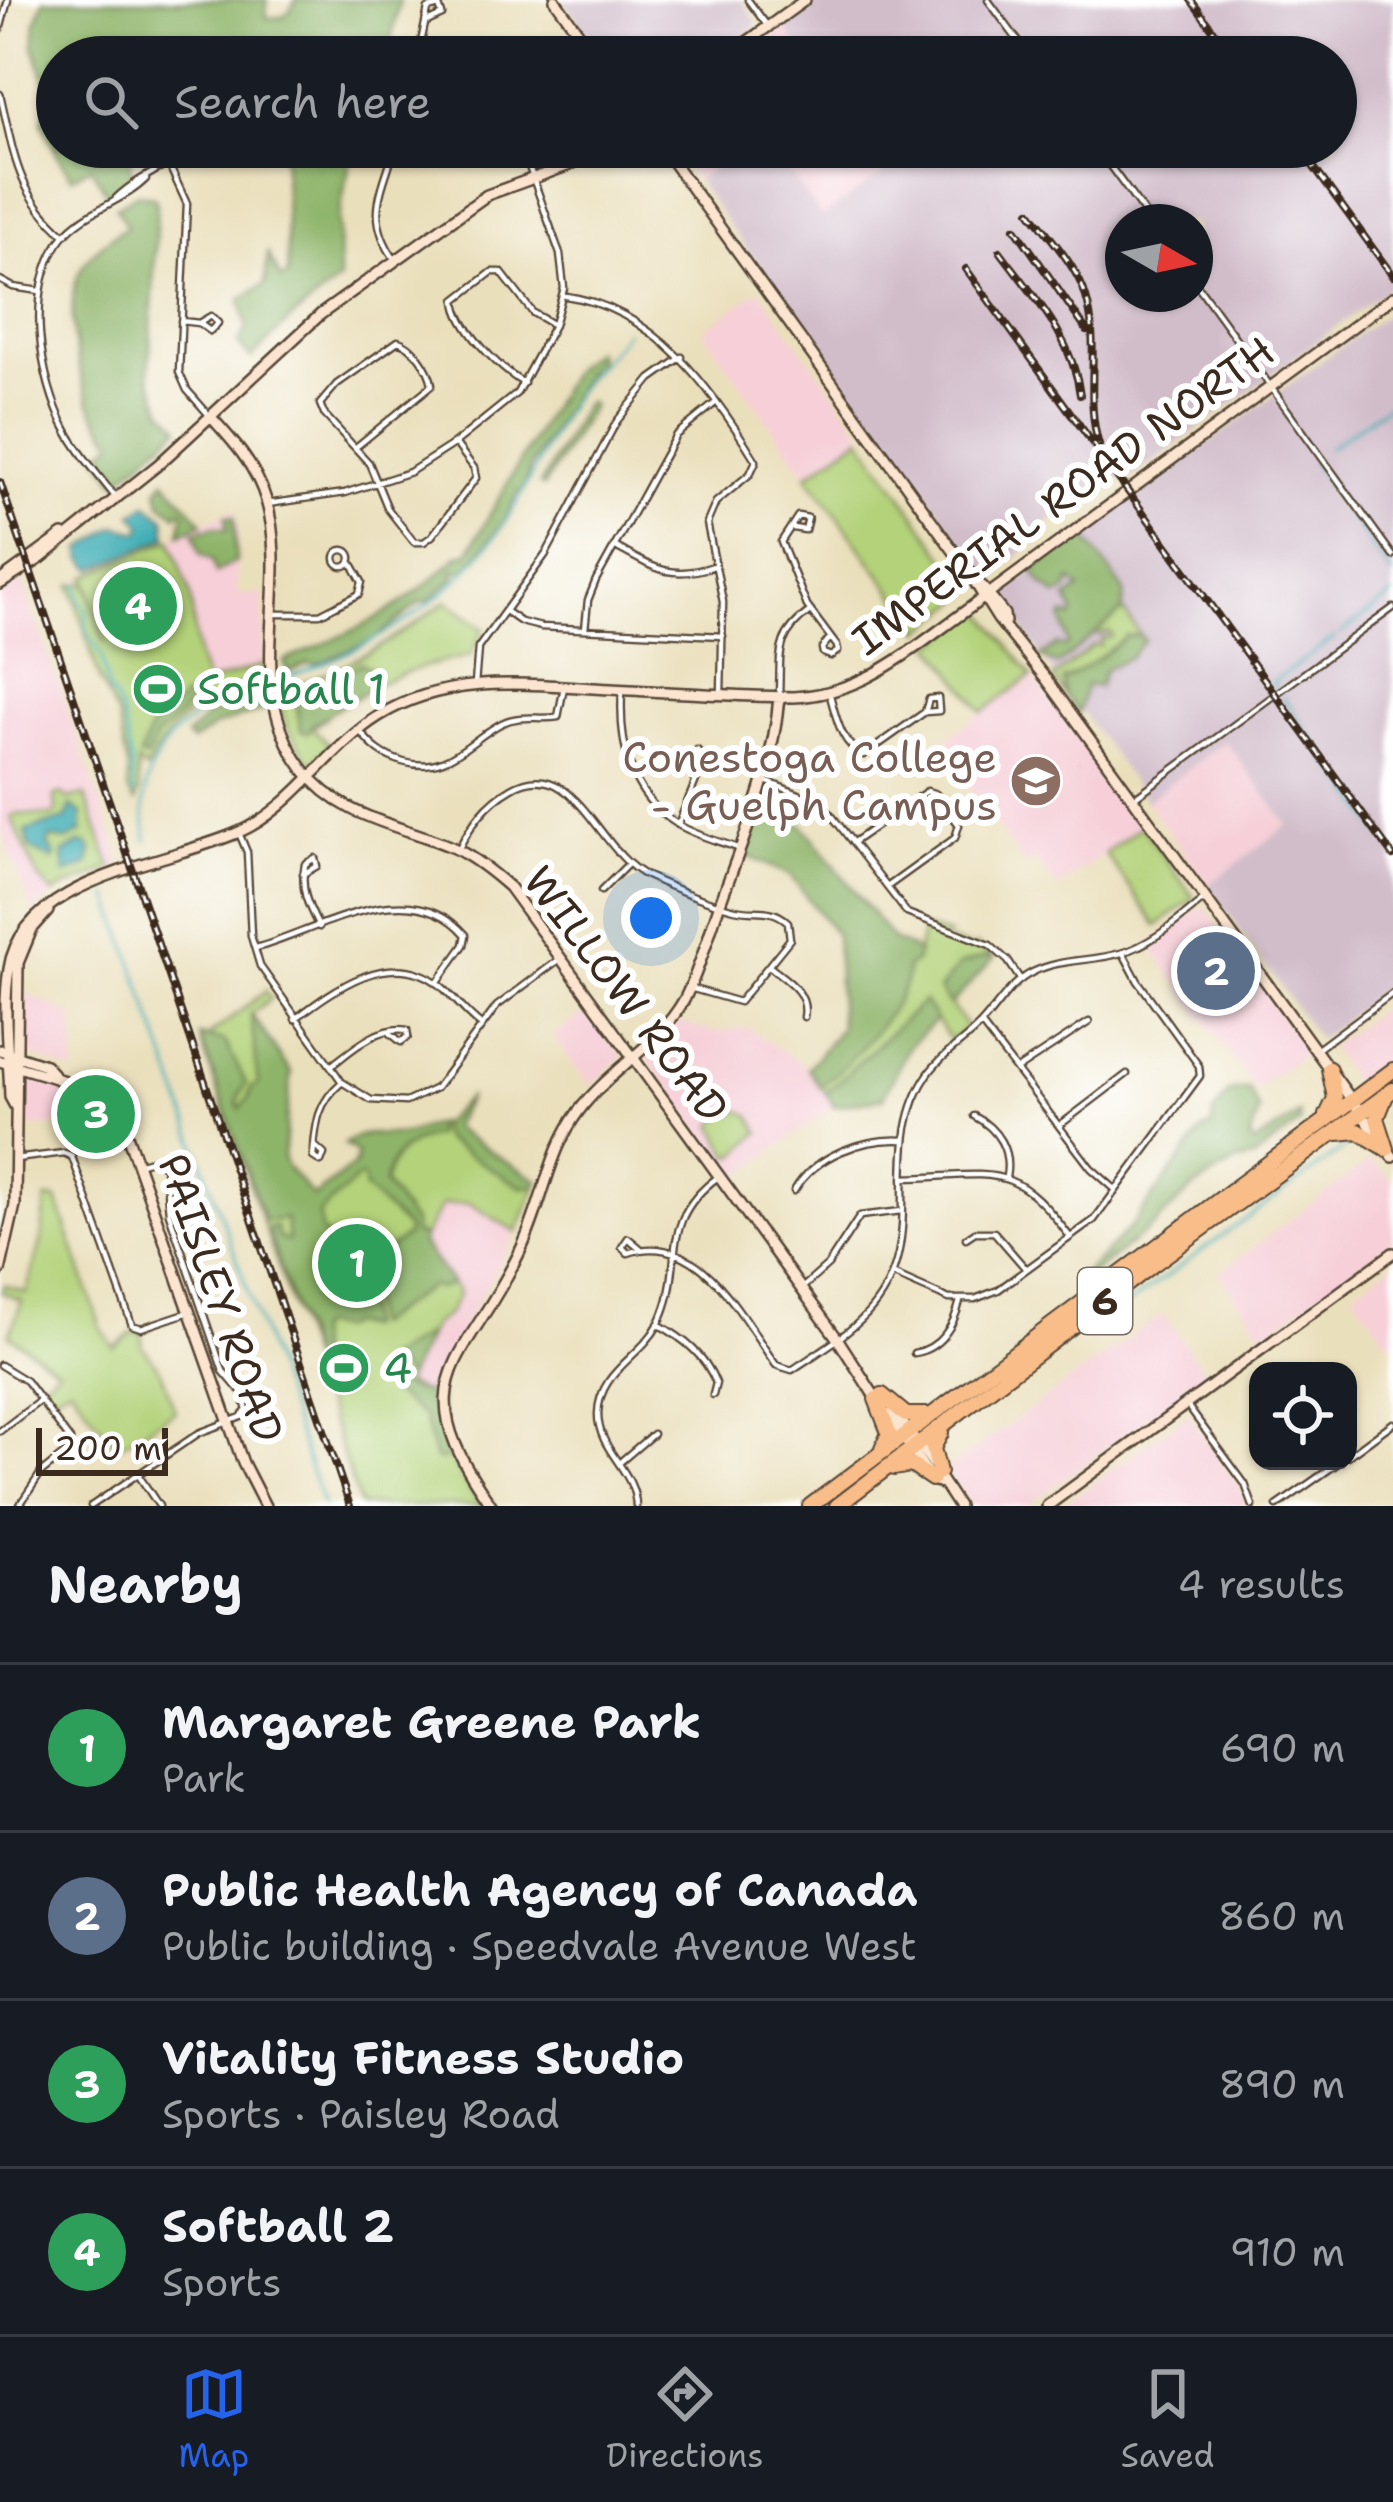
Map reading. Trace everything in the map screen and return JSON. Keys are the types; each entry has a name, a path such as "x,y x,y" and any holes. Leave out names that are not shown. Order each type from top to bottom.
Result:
{"highway":[{"path":"1324,1119 1335,1098 1329,1069"},
{"name":"6","path":"810,1506 874,1458 957,1415 1328,1137 1393,1070"},
{"path":"1390,1153 1378,1118 1380,1105 1393,1090"},
{"name":"6","path":"837,1506 884,1473 938,1411 1324,1119 1393,1090"},
{"path":"1328,1137 1358,1130 1390,1153"},
{"path":"878,1394 912,1417 938,1411"},
{"path":"874,1458 889,1433 878,1394"},
{"path":"938,1478 933,1448 957,1415"},
{"path":"884,1473 911,1465 938,1478"}],"street":[{"path":"0,30 8,0"},
{"path":"555,0 581,36"},
{"path":"748,0 768,27"},
{"path":"755,36 805,0"},
{"path":"988,0 1015,36"},
{"path":"424,36 427,22"},
{"path":"0,94 25,191 38,211 65,235"},
{"path":"116,498 59,415 39,323 40,291 46,264 65,235 165,168"},
{"name":"WILLOW ROAD","path":"172,168 187,199 179,372 187,390 244,454 267,504 273,551 272,688 279,722 294,756 328,796 357,814 458,850 508,887 958,1506"},
{"path":"388,168 376,212 381,238 395,260"},
{"path":"267,504 377,484 410,472 509,402 524,383 564,296 562,262 529,168"},
{"path":"0,582 21,573 116,498 308,323 488,195 558,168"},
{"path":"677,168 1390,1153"},
{"path":"1111,168 1138,204"},
{"path":"524,383 495,363 459,313 456,300 492,272 501,272 533,313 554,326"},
{"path":"0,280 40,291"},
{"path":"564,296 593,302 664,340 682,357 755,461 750,474 722,495 711,511 707,536 721,584 721,694"},
{"name":"IMPERIAL ROAD NORTH","path":"9,1059 18,963 32,929 51,906 119,871 238,833 263,818 359,730 414,699 476,684 779,697 830,692 880,672 1393,297"},
{"path":"1213,307 1393,556"},
{"path":"181,321 199,323"},
{"path":"356,447 432,385 431,376 404,342 392,344 322,398 324,414 369,463 388,509 414,542 424,542 476,478 455,443"},
{"path":"476,684 478,648 546,554 617,421 651,379 682,357"},
{"path":"585,629 591,590 676,435 714,404"},
{"path":"793,528 781,542 811,611 830,638"},
{"path":"614,546 675,574 714,566"},
{"path":"269,614 320,614 359,594 362,582 352,564"},
{"path":"1134,798 1393,608"},
{"path":"505,611 534,627 724,636"},
{"path":"492,1506 463,1466 450,1437 446,1409 452,1367 522,1248 570,1124 593,1094 668,1023 690,988 765,782 784,634 811,611"},
{"path":"359,730 388,757 433,766 454,758 507,720 558,717 564,687"},
{"path":"622,690 623,753 647,794 678,825 740,849"},
{"path":"830,692 839,727 856,753 870,753 926,712"},
{"path":"678,825 701,767"},
{"path":"458,850 485,808 512,788 545,780 569,791 627,865 720,904 739,910 766,909 788,922 790,939 740,1002 690,988"},
{"path":"765,782 822,802 913,918 990,945 1020,979"},
{"path":"855,841 927,791 936,794 958,825 955,838 887,887"},
{"path":"238,833 247,852 254,949 265,976 342,1082 362,1096 381,1103 416,1100 445,1078 497,1006 562,958"},
{"path":"601,891 627,865"},
{"path":"303,874 304,895 319,927"},
{"path":"640,1249 699,1263 780,1369 792,1370 868,1313 890,1273 901,1250 903,1140 922,1084 945,1054 981,1024 1020,979 1071,959 1123,953 1205,898"},
{"path":"254,949 358,910 383,906 421,910 464,930 466,939 437,983"},
{"path":"890,1273 941,1297 960,1301 989,1294 1094,1220 1116,1190 1201,1072 1123,953"},
{"path":"769,966 801,993 807,1006 804,1017"},
{"path":"295,1018 337,987 374,973 403,970 437,983 481,1025"},
{"path":"1316,1051 1393,993"},
{"path":"1018,1069 1089,1022"},
{"path":"981,1024 1091,1168 1116,1190"},
{"path":"331,1066 373,1036 389,1032"},
{"path":"0,1271 15,1159 9,1059"},
{"name":"PAISLEY ROAD","path":"9,1059 45,1065 53,1074 80,1085 105,1104 126,1130 247,1474 263,1505"},
{"path":"1060,1125 1127,1074"},
{"path":"314,1145 320,1107 342,1082"},
{"path":"974,1116 988,1124 1005,1148 1006,1177"},
{"path":"794,1192 803,1175 826,1160 866,1141 903,1140"},
{"path":"15,1159 72,1156 132,1324 141,1328 190,1312"},
{"path":"91,1506 199,1433 244,1414 246,1402 223,1371 196,1294 167,1207 165,1166 155,1159 140,1163"},
{"path":"635,1506 631,1481 601,1433 601,1398 610,1376 658,1324 688,1204 719,1176"},
{"path":"903,1178 1006,1177 1038,1194 1070,1238"},
{"path":"801,1289 828,1265 860,1216 904,1211"},
{"path":"966,1238 975,1232 994,1232 1026,1269"},
{"path":"1047,1506 1393,1252"},
{"path":"914,1353 931,1349 941,1339 960,1301"},
{"path":"658,1324 702,1358 716,1383 713,1395"},
{"path":"0,1365 26,1381 70,1445 41,1473 19,1506"},
{"path":"0,1431 41,1400"},
{"path":"1186,1404 1245,1484 1253,1506"},
{"path":"1357,1450 1393,1423"},
{"path":"619,1463 653,1434"},
{"path":"1277,1506 1329,1470"},
{"path":"137,1474 159,1506"}],"shaded area":[{"path":"563,0 741,0 756,20 755,28 744,36 589,36"},
{"path":"817,0 1393,0 1393,285 1128,480 1110,477 1035,532 1020,555 990,575 984,573 696,180 712,168 786,168 822,217 888,168 1357,168 1357,36 791,36 783,25"},
{"path":"783,25 791,36 768,36"},
{"path":"687,168 712,168 696,180"},
{"path":"785,168 888,168 889,169 822,218"},
{"path":"759,290 864,434 807,475 703,331"},
{"path":"1393,309 1393,983 1318,1039 1208,885 1288,825 1225,741 1146,801 998,596"},
{"path":"234,509 237,594 263,595 263,665 207,685 198,659 190,593 171,539"},
{"path":"22,581 122,864 64,887 33,911 0,826 0,597"},
{"name":"Conestoga College - Guelph Campus","path":"1032,676 1141,826 1058,888 1035,859 1025,865 938,745"},
{"path":"1225,741 1288,825 1208,885 1146,801"},
{"path":"1205,908 1307,1052 1256,1090 1149,944"},
{"path":"20,990 74,1016 75,1073 24,1052"},
{"path":"1393,1000 1393,1056 1356,1084 1330,1047"},
{"path":"588,1011 622,1057 590,1086 553,1036"},
{"path":"679,1022 715,1032 748,1028 808,1068 834,1106 735,1179 646,1057"},
{"path":"28,1076 75,1094 66,1124 23,1129 22,1082"},
{"path":"1371,1160 1393,1182 1393,1240 1264,1334 1219,1273"},
{"path":"469,1203 517,1232 449,1352 438,1387 426,1393 408,1386 406,1380 434,1324 449,1313 459,1293 421,1242 442,1205"},
{"path":"1393,1263 1393,1347 1353,1292"},
{"path":"1163,1314 1207,1375 1027,1506 972,1506 946,1470"},
{"path":"1188,1414 1241,1489 1247,1506 1062,1506"}],"green space":[{"path":"44,0 267,0 266,17 272,18 288,13 295,0 400,0 392,36 36,36 36,53 34,47 36,21"},
{"path":"66,168 89,168 72,177"},
{"path":"92,168 131,168 132,178 107,194"},
{"path":"284,168 349,168 338,221 339,281 251,358 238,344 247,329 241,299 265,284 268,254 281,279 288,276"},
{"path":"136,194 154,197 157,204 149,374 163,409 180,427 117,482 98,455 114,442 87,395 74,336 73,296 88,258 127,226 116,207"},
{"path":"595,350 598,360 530,468 523,490 465,571 453,571 455,577 428,601 419,603 375,639 288,672 284,661 377,618 459,555 468,553 573,369"},
{"path":"584,405 592,406 544,486 540,485"},
{"path":"861,437 970,593 922,631 807,475"},
{"path":"165,480 203,523 180,534 184,513 181,510 177,515 161,503 158,489"},
{"path":"226,516 234,517 236,561 216,573 212,560 201,554 194,532 215,527 227,530"},
{"path":"1079,535 1125,592 1122,611 1058,665 1040,657 1058,644 1068,644 1062,618 1072,618 1067,599 1080,589 1071,580 1067,591 1057,596 1033,570"},
{"path":"171,539 190,593 198,659 207,684 263,665 265,677 209,700 181,720 146,770 137,763 135,802 128,791 118,717 100,681 71,585 86,583 105,644 86,577"},
{"path":"446,601 484,629 470,656 406,672 348,701 313,728 330,746 310,763 286,726 277,691 366,654"},
{"path":"982,610 1032,676 983,712 933,645"},
{"path":"1123,610 1142,637 1127,636 1073,678 1063,680 1065,696 1053,678 1112,636 1109,631 1099,635 1097,631"},
{"path":"1126,636 1144,640 1130,657 1104,670 1099,687 1086,685 1078,713 1065,696 1063,680"},
{"path":"361,663 376,672 373,687 314,723 308,732 301,731 296,701 319,680 324,685"},
{"path":"190,693 198,697 156,738 147,758 140,756 150,730"},
{"path":"264,699 264,710 217,725 192,742 187,736 210,714"},
{"path":"85,795 112,868 53,893 38,877 11,817 52,816 55,796","holes":["71,807 67,840 49,838 53,851 26,831 66,819"]},
{"path":"761,810 802,824 893,940 917,951 887,1015 820,1087 808,1068 840,1028 836,935 790,875 745,855"},
{"path":"1141,826 1194,898 1157,926 1105,853"},
{"path":"923,928 948,935 945,940 975,949 976,945 994,957 988,956 939,989 967,1027 950,1041 924,1002 826,1093 820,1087 864,1044 907,968 916,961"},
{"path":"994,958 950,1005 939,990 959,965"},
{"path":"266,991 271,998 251,1014 291,1073 283,1157 313,1197 355,1165 357,1153 345,1144 352,1139 366,1134 405,1135 438,1123 539,1181 517,1232 469,1203 442,1205 421,1242 459,1293 449,1313 433,1325 406,1380 408,1386 425,1393 438,1387 448,1451 481,1506 360,1506 201,1042"},
{"path":"924,1001 936,1020 909,1046 883,1098 834,1106 826,1093"},
{"path":"251,1014 291,1073 283,1157 313,1197 355,1165 357,1153 345,1144 353,1139 405,1134 435,1124 436,1135 396,1157 384,1184 452,1284 438,1289 430,1286 373,1326 365,1266 407,1235 407,1229 365,1189 364,1179 358,1178 319,1214 321,1230 360,1276 367,1324 365,1328 348,1324 315,1330 324,1397 270,1238 269,1228 276,1227 278,1238 288,1241 286,1219 264,1221 200,1036 225,1041 246,1083 237,1102 240,1108 251,1087 258,1085"},
{"path":"1249,1089 1259,1111 1250,1139 1254,1144 1299,1114 1300,1123 1253,1159 1237,1162 1195,1187 1153,1226 1076,1282 1131,1227 1202,1131 1212,1126 1213,1115 1229,1092"},
{"path":"469,1096 452,1128 539,1181 536,1186 521,1187 443,1139 439,1127"},
{"path":"741,1111 751,1116 760,1132 730,1156 714,1125 722,1116"},
{"path":"46,1199 57,1200 101,1328 114,1347 133,1332 142,1333 142,1345 162,1373 175,1411 117,1447 70,1386 50,1397 41,1384 58,1369 9,1335 22,1301 1,1292 4,1285 26,1293 41,1243"},
{"path":"429,1333 407,1378 387,1358"},
{"path":"393,1383 425,1393 438,1387 439,1421 448,1457 435,1459 424,1417 389,1391"}],"water":[{"path":"147,504 165,518 167,537 94,569 83,559 82,549 116,526 139,532 143,526 133,514"},
{"path":"71,806 82,814 81,833 67,840 50,838 52,860 30,848 26,831 66,819"},
{"path":"80,843 92,852 88,865 65,874 63,854"}],"waterway":[{"path":"285,678 381,636 463,574 507,519 579,388 626,331"},
{"path":"1328,448 1393,402"},
{"path":"1312,460 1345,510"},
{"path":"1350,516 1393,576"},
{"path":"77,584 87,610 86,628 102,658 109,692 125,725 133,796"},
{"path":"1340,634 1393,595"},
{"path":"1275,687 1272,683 1334,638"},
{"path":"147,841 148,779 169,740 202,713 264,685"},
{"path":"1283,697 1393,849"},
{"path":"109,895 323,1506"},
{"path":"1386,1117 1393,1112"},
{"path":"1117,1312 1357,1139"}],"railway":[{"path":"1191,0 1218,36"},
{"path":"1314,168 1393,276"},
{"path":"1030,211 1069,263 1086,297 1099,445"},
{"path":"1015,228 1087,331"},
{"path":"1000,251 1060,336 1080,395"},
{"path":"966,269 1393,856"},
{"path":"0,482 350,1506"}],"place":[{"name":"Softball 2","path":"138,606"},
{"name":"Softball 1","path":"158,689"},
{"name":"Conestoga College - Guelph Campus","path":"1036,781"},
{"name":"Public Health Agency of Canada","path":"1216,971"},
{"name":"Vitality Fitness Studio","path":"96,1114"},
{"name":"Margaret Greene Park","path":"357,1263"},
{"name":"4","path":"344,1368"}]}
